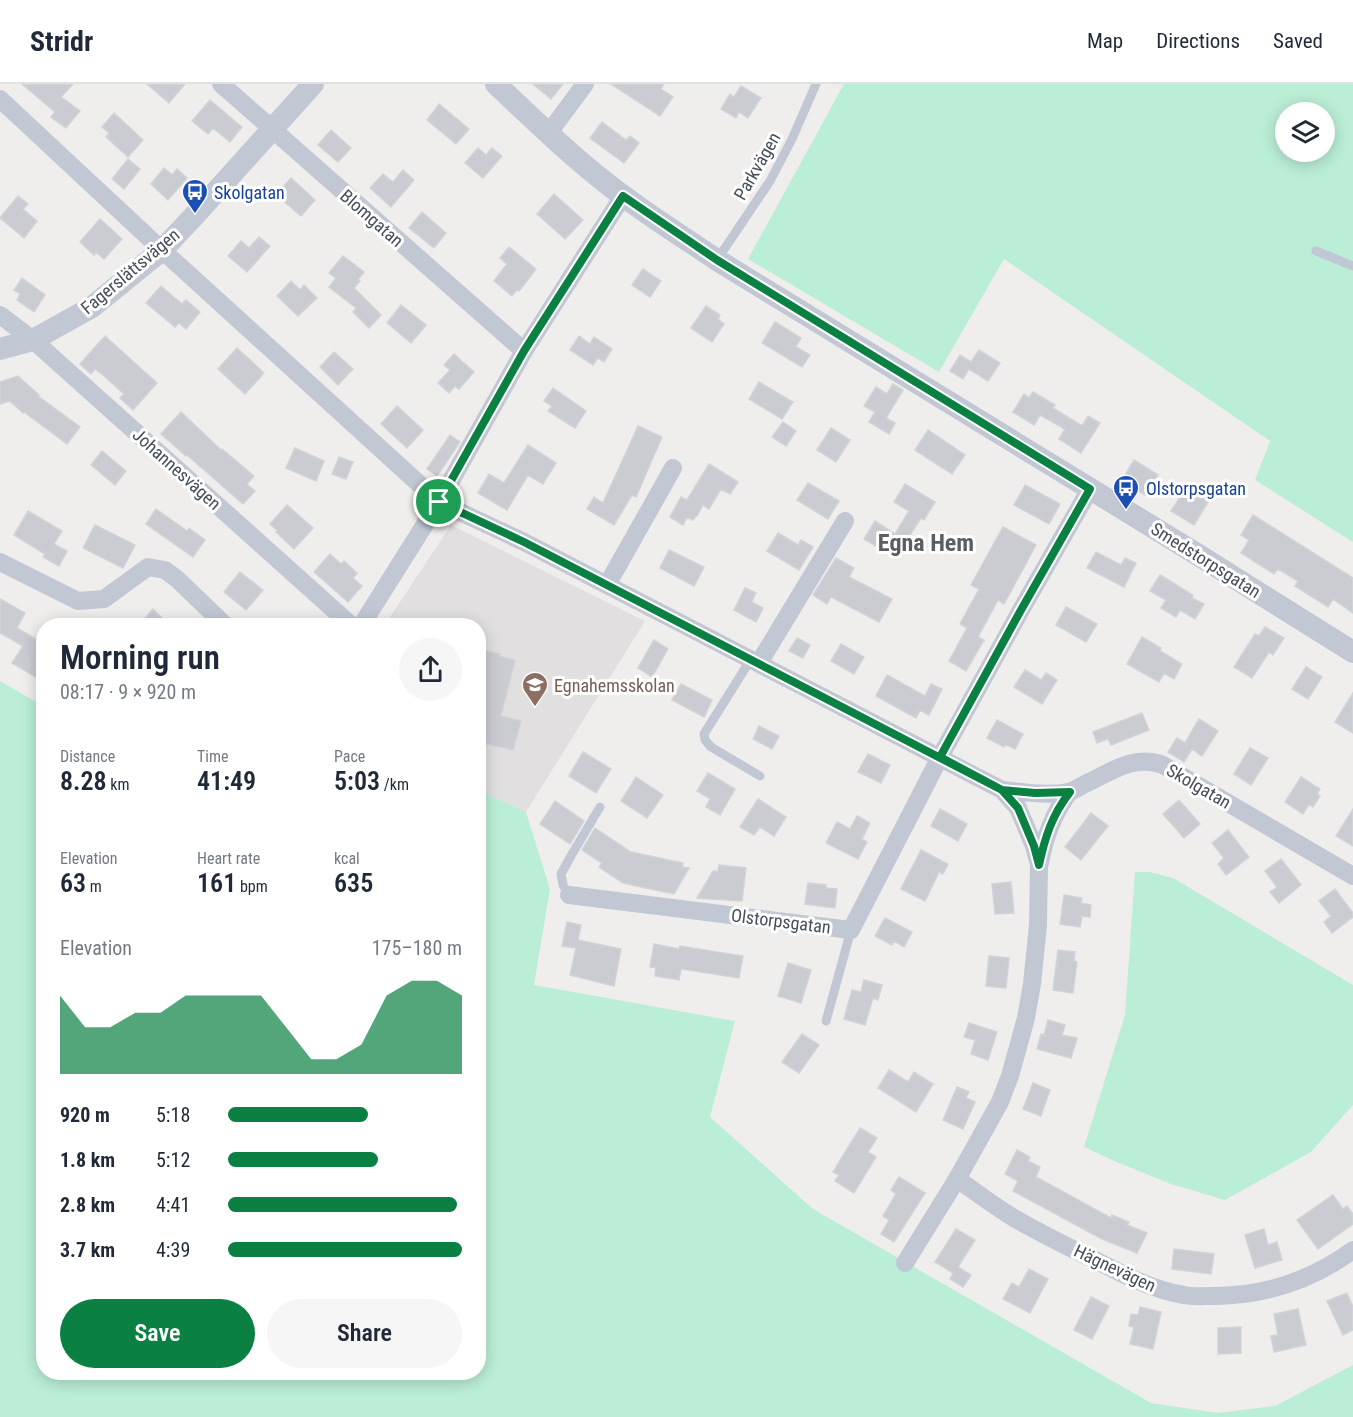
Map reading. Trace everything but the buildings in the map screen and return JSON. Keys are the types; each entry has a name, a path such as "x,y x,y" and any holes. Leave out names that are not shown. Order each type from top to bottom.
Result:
{"street":[{"name":"Blomgatan","path":"220,84 524,351"},
{"name":"Fagerslättsvägen","path":"0,349 33,340 92,307 162,250 313,84"},
{"name":"Smedstorpsgatan","path":"496,84 548,134 623,196 717,260 1353,652"},
{"path":"548,134 585,84"},
{"name":"Skolgatan","path":"0,99 439,502 524,542 1002,790 1035,793 1070,792 1124,765 1134,762 1155,762 1353,876"},
{"path":"366,618 439,502 524,351 623,196"},
{"name":"Johannesvägen","path":"0,315 33,340 343,618"},
{"path":"607,585 673,468"},
{"name":"Olstorpsgatan","path":"569,895 851,930 940,757 1090,489"},
{"path":"755,661 844,521"},
{"path":"0,561 78,601 104,599 148,567 165,570 218,618"},
{"path":"1002,790 1018,808 1034,846 1039,865"},
{"path":"905,1263 957,1179 1000,1102 1010,1076 1026,1018 1033,972 1038,925 1039,865 1043,844 1058,807 1070,792"},
{"name":"Hägnevägen","path":"957,1179 1014,1218 1070,1248 1153,1288 1185,1295 1244,1294 1279,1288 1330,1266 1353,1250"}],"lane":[{"name":"Parkvägen","path":"717,260 770,181 792,139 816,84"},
{"path":"1316,251 1353,266"},
{"path":"755,661 704,734 705,740 711,747 760,776"},
{"path":"569,895 563,885 561,874 600,807"},
{"path":"826,1021 851,930"}],"shaded area":[{"name":"Egnahemsskolan","path":"451,525 645,621 526,812 486,793 486,618 389,618"}],"green space":[{"path":"844,84 1353,84 1353,542 1255,480 1270,441 1004,259 939,372 748,259"},
{"path":"0,681 36,702 36,1380 486,1380 486,793 526,812 550,889 534,985 735,1021 710,1117 813,1209 1151,1403 1218,1413 1275,1406 1353,1365 1353,1417 0,1417"},
{"path":"1135,872 1150,872 1173,878 1353,985 1353,1105 1311,1152 1225,1200 1171,1184 1084,1147 1125,1015"}],"place":[{"name":"Skolgatan","path":"195,215"},
{"name":"Olstorpsgatan","path":"1126,511"},
{"name":"Egnahemsskolan","path":"535,708"}],"district":[{"name":"Egna Hem","path":"926,543"}],"route":[{"path":"439,502 524,351 623,196 717,260 1090,489 1021,610 940,757 1002,790 1052,794 1070,792 1053,817 1043,844 1039,865 1034,846 1018,808 1002,790 984,779 524,542 439,502"}]}
